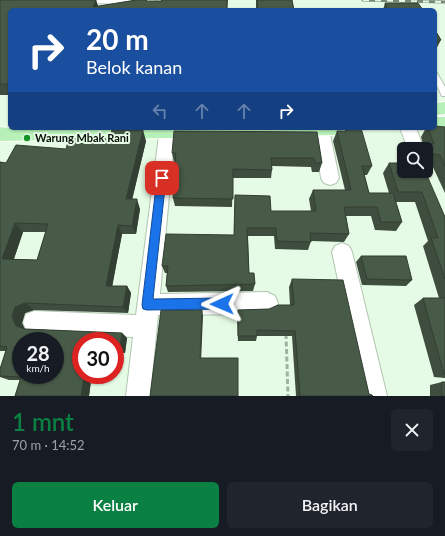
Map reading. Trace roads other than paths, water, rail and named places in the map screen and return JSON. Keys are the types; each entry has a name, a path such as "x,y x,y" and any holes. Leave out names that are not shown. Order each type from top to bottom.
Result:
{"main road":[{"path":"0,134 134,130"}],"street":[{"path":"73,0 151,4"},
{"path":"138,396 167,130"},
{"path":"328,130 330,178"},
{"path":"409,130 413,142"},
{"path":"342,252 375,396"},
{"path":"34,322 146,316 267,303"}],"lane":[{"path":"437,80 445,94"}],"railway":[{"path":"363,0 445,2"}],"place":[{"name":"Warung Mbak Rani","path":"27,138"}]}
